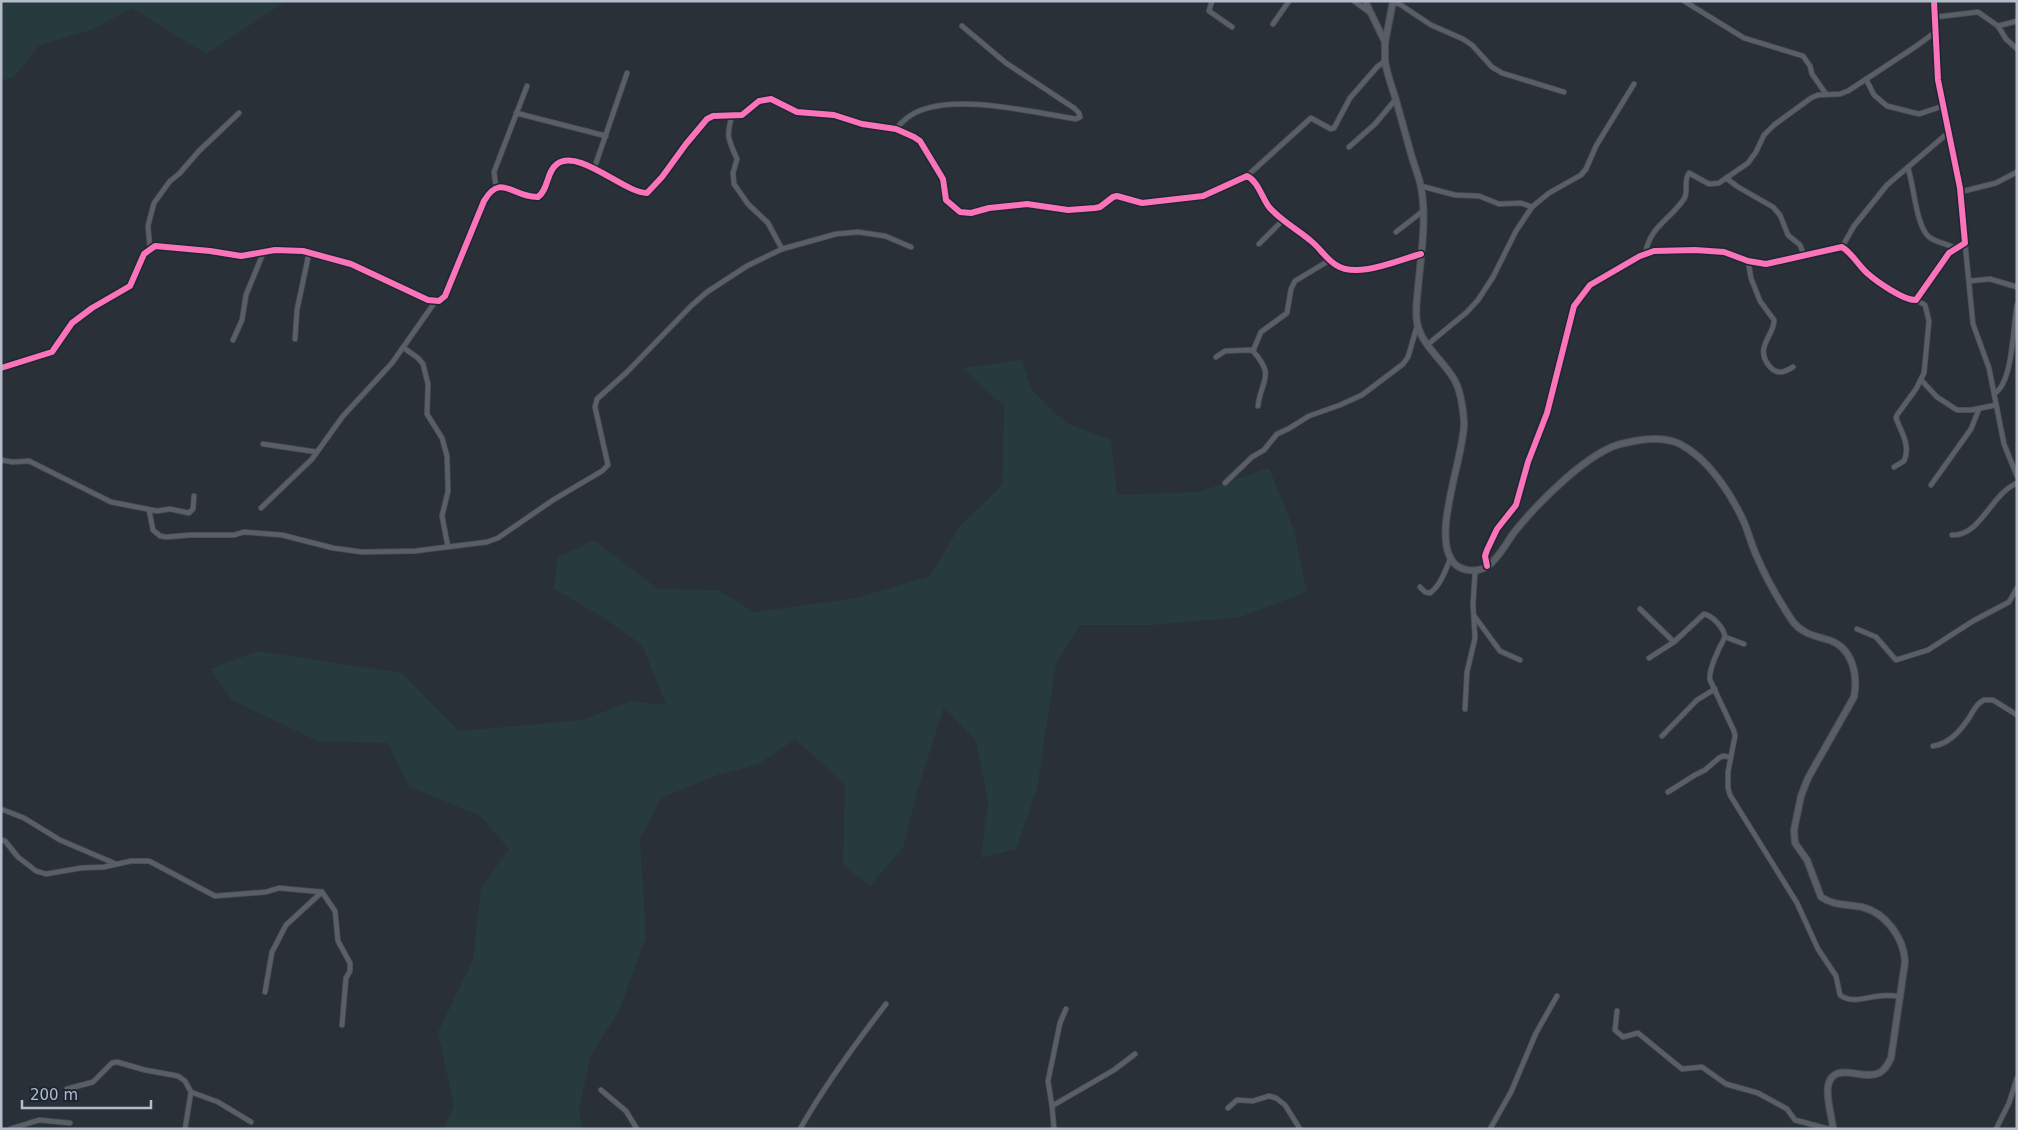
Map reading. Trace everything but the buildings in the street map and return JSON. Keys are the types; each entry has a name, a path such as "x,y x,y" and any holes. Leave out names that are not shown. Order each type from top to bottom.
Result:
{"main road":[{"path":"1393,2 1385,43 1385,61 1421,186 1423,211 1418,325 1427,345 1455,380 1463,417 1463,439 1444,530 1451,557 1458,566 1466,570 1479,570 1487,566 1538,506 1577,470 1606,448 1635,441 1658,439 1680,444 1698,456 1733,502 1758,560 1795,625 1806,633 1838,644 1845,650 1854,666 1856,686 1854,696 1808,778 1797,812 1794,836 1807,860 1821,897 1834,904 1863,908 1877,913 1887,921 1905,949 1905,962 1891,1058 1886,1068 1878,1073 1869,1076 1844,1072 1837,1074 1831,1079 1828,1096 1831,1129"}],"street":[{"path":"1212,1 1209,11 1232,27"},
{"path":"1273,24 1289,1"},
{"path":"1354,1 1369,12"},
{"path":"1364,1 1381,31 1385,43"},
{"path":"1684,1 1744,38 1803,56 1810,66 1812,74 1826,94"},
{"path":"1934,1 1937,69 1960,192 1973,324 1989,368 2004,444 2017,476"},
{"path":"1393,2 1401,5 1431,25 1463,39 1472,45 1492,67 1502,73 1564,92"},
{"path":"1936,17 1978,12 1998,26 2006,39 2017,49"},
{"path":"1998,26 2017,21"},
{"path":"896,128 908,117 945,104 1021,110 1076,119 1080,117 1074,108 1001,60 962,26"},
{"path":"1645,254 1650,236 1685,197 1687,175 1691,174 1701,180 1715,184 1726,178 1748,163 1764,135 1774,125 1811,98 1848,91 1936,31"},
{"path":"1,368 52,352 72,323 92,308 130,286 144,254 155,246 210,250 240,256 289,250 309,253 351,264 435,302 443,300 484,201 489,192 496,187 502,186 527,196 538,197 546,188 553,169 558,163 564,161 594,169 633,191 647,194 707,119 713,116 742,114 759,101 771,99 797,112 834,115 862,124 896,128 906,132 920,141 943,179 946,200 955,208 966,213 1027,204 1068,210 1087,209 1100,207 1117,196 1142,203 1193,197 1212,193 1247,176 1311,118 1331,129 1334,128 1350,98 1377,67 1385,61"},
{"path":"594,169 626,73"},
{"path":"1866,79 1874,95 1887,106 1919,114 1943,106"},
{"path":"1427,345 1467,312 1478,300 1493,277 1516,230 1532,207 1550,193 1581,175 1586,169 1596,146 1634,84"},
{"path":"496,187 494,172 527,86"},
{"path":"1349,147 1375,124 1396,100"},
{"path":"150,249 148,226 154,203 170,181 239,113"},
{"path":"516,114 606,136"},
{"path":"732,115 728,141 737,159 733,173 734,184 748,204 768,222 782,249"},
{"path":"1487,566 1485,556 1487,550 1497,529 1516,505 1528,462 1547,413 1574,306 1590,285 1645,254 1654,252 1695,250 1730,253 1766,264 1842,247 1854,226 1887,185 1949,132"},
{"path":"1908,168 1914,188 1918,213 1924,230 1936,242 1955,248"},
{"path":"1960,192 1996,183 2017,172"},
{"path":"1247,176 1253,181 1267,205 1283,220 1313,242 1330,260 1341,268 1358,270 1421,254"},
{"path":"1726,178 1773,207 1780,215 1788,235 1800,244 1804,256"},
{"path":"1421,186 1455,195 1479,196 1499,204 1522,203 1532,207"},
{"path":"1396,232 1423,211"},
{"path":"1259,244 1283,220"},
{"path":"150,510 153,530 160,536 234,535 244,532 282,535 333,548 362,552 415,551 498,538 553,500 602,471 608,465 608,458 596,414 597,399 627,372 707,292 747,266 782,249 836,234 858,232 885,236 911,248"},
{"path":"1916,300 1945,257 1955,248 1965,244"},
{"path":"1842,247 1853,255 1863,269 1872,277 1908,300 1916,300 1925,306 1929,320 1922,381 1896,418 1902,431 1906,448 1904,461 1894,468"},
{"path":"233,340 242,320 246,295 264,252"},
{"path":"295,339 297,310 309,253"},
{"path":"1253,351 1261,332 1286,313 1291,289 1296,281 1330,260"},
{"path":"1748,260 1751,278 1760,300 1774,320 1774,327 1765,340 1764,345 1768,364 1774,371 1780,373 1793,368"},
{"path":"1968,281 1990,279 2017,287"},
{"path":"261,508 286,487 317,452 343,416 374,385 404,348 435,302"},
{"path":"1995,394 2000,390 2011,362 2017,305"},
{"path":"1225,483 1252,457 1264,450 1277,434 1308,416 1362,395 1403,364 1410,352 1418,325"},
{"path":"404,348 423,364 428,384 427,414 442,438 447,456 448,491 442,516 448,547"},
{"path":"1216,357 1220,353 1234,350 1253,351 1262,361 1266,374 1258,406"},
{"path":"1922,381 1933,393 1952,408 1961,411 1996,405"},
{"path":"1931,485 1970,429 1979,408"},
{"path":"263,444 317,452"},
{"path":"1,460 14,462 29,461 71,483 98,494 107,501 150,510 170,509 189,513 193,509 194,496"},
{"path":"1952,535 1958,535 1973,528 2001,492 2017,483"},
{"path":"1420,587 1428,593 1433,590 1441,579 1451,557"},
{"path":"1466,708 1467,672 1475,638 1473,604 1476,574 1479,570"},
{"path":"1857,629 1876,637 1896,660 1902,659 1928,650 1973,621 2009,602 2017,588"},
{"path":"1640,609 1674,642"},
{"path":"1649,658 1674,642 1704,614 1708,615 1723,629 1725,637 1719,646 1717,658 1709,674 1734,731 1727,782 1733,802 1797,904 1818,949 1836,976 1840,995 1846,999 1900,996"},
{"path":"1474,616 1500,651 1520,660"},
{"path":"1725,637 1744,644"},
{"path":"1662,736 1697,700 1714,689"},
{"path":"1933,746 1941,745 1949,740 1965,723 1975,706 1987,698 2017,715"},
{"path":"1668,792 1705,770 1719,758 1723,756 1730,757"},
{"path":"1,809 24,818 60,840 117,864"},
{"path":"1,840 5,841 36,871 46,874 131,861 149,861 215,896 266,892 279,888 322,892"},
{"path":"266,992 272,952 286,925 322,892"},
{"path":"322,892 335,911 338,941 350,963 350,971 346,978 342,1025"},
{"path":"1490,1129 1511,1092 1538,1028 1557,996"},
{"path":"800,1129 822,1092 886,1004"},
{"path":"1054,1129 1048,1081 1060,1023 1066,1009"},
{"path":"1617,1011 1615,1030 1623,1037 1638,1033 1682,1068 1702,1067 1726,1084 1758,1093 1787,1109 1796,1120 1831,1129"},
{"path":"1052,1106 1114,1070 1136,1054"},
{"path":"67,1089 93,1082 112,1063 118,1062 145,1070 178,1076 185,1082 191,1092 218,1102 251,1122"},
{"path":"1996,1129 2009,1103 2017,1078"},
{"path":"602,1090 626,1111 638,1129"},
{"path":"185,1129 191,1092"},
{"path":"1228,1108 1236,1100 1253,1101 1269,1096 1276,1098 1285,1105 1300,1129"},
{"path":"10,1129 39,1120 70,1123"}],"green space":[{"path":"1,1 286,1 206,54 132,8 91,30 40,45 13,78 1,80"},
{"path":"1022,360 1031,389 1066,423 1111,440 1117,495 1198,492 1269,468 1294,530 1307,592 1240,617 1153,625 1080,625 1056,664 1037,789 1016,849 981,858 988,801 976,741 944,707 917,792 904,846 870,886 843,865 845,784 795,739 759,764 718,775 661,798 640,839 646,937 619,1011 591,1055 579,1109 583,1129 443,1129 454,1106 438,1032 473,960 481,888 509,849 480,816 409,786 388,743 318,741 232,700 210,669 257,651 402,673 459,731 583,720 631,701 666,705 642,645 604,618 554,589 557,558 594,540 658,589 718,590 754,612 856,598 930,576 960,526 1002,485 1004,406 962,368"}],"cycle path":[{"path":"1487,566 1485,556 1487,550 1497,529 1516,505 1528,462 1547,413 1574,306 1590,285 1640,256 1654,251 1695,250 1724,252 1748,261 1766,264 1842,247 1877,281 1898,294 1916,300 1949,253 1965,243 1960,188 1938,80 1934,1"},
{"path":"1,368 52,352 72,323 92,308 130,286 144,254 155,246 241,256 275,250 303,251 351,264 428,300 439,301 445,296 484,201 496,188 508,188 521,194 538,197 542,194 553,167 566,161 589,166 626,186 647,193 662,177 707,119 713,116 742,115 759,101 771,99 797,112 834,115 862,124 896,129 914,137 920,141 943,179 946,200 960,212 971,213 989,208 1027,204 1068,210 1095,208 1100,207 1117,196 1142,203 1203,196 1247,176 1251,178 1260,190 1269,207 1311,241 1336,265 1345,269 1366,269 1421,254"}]}
